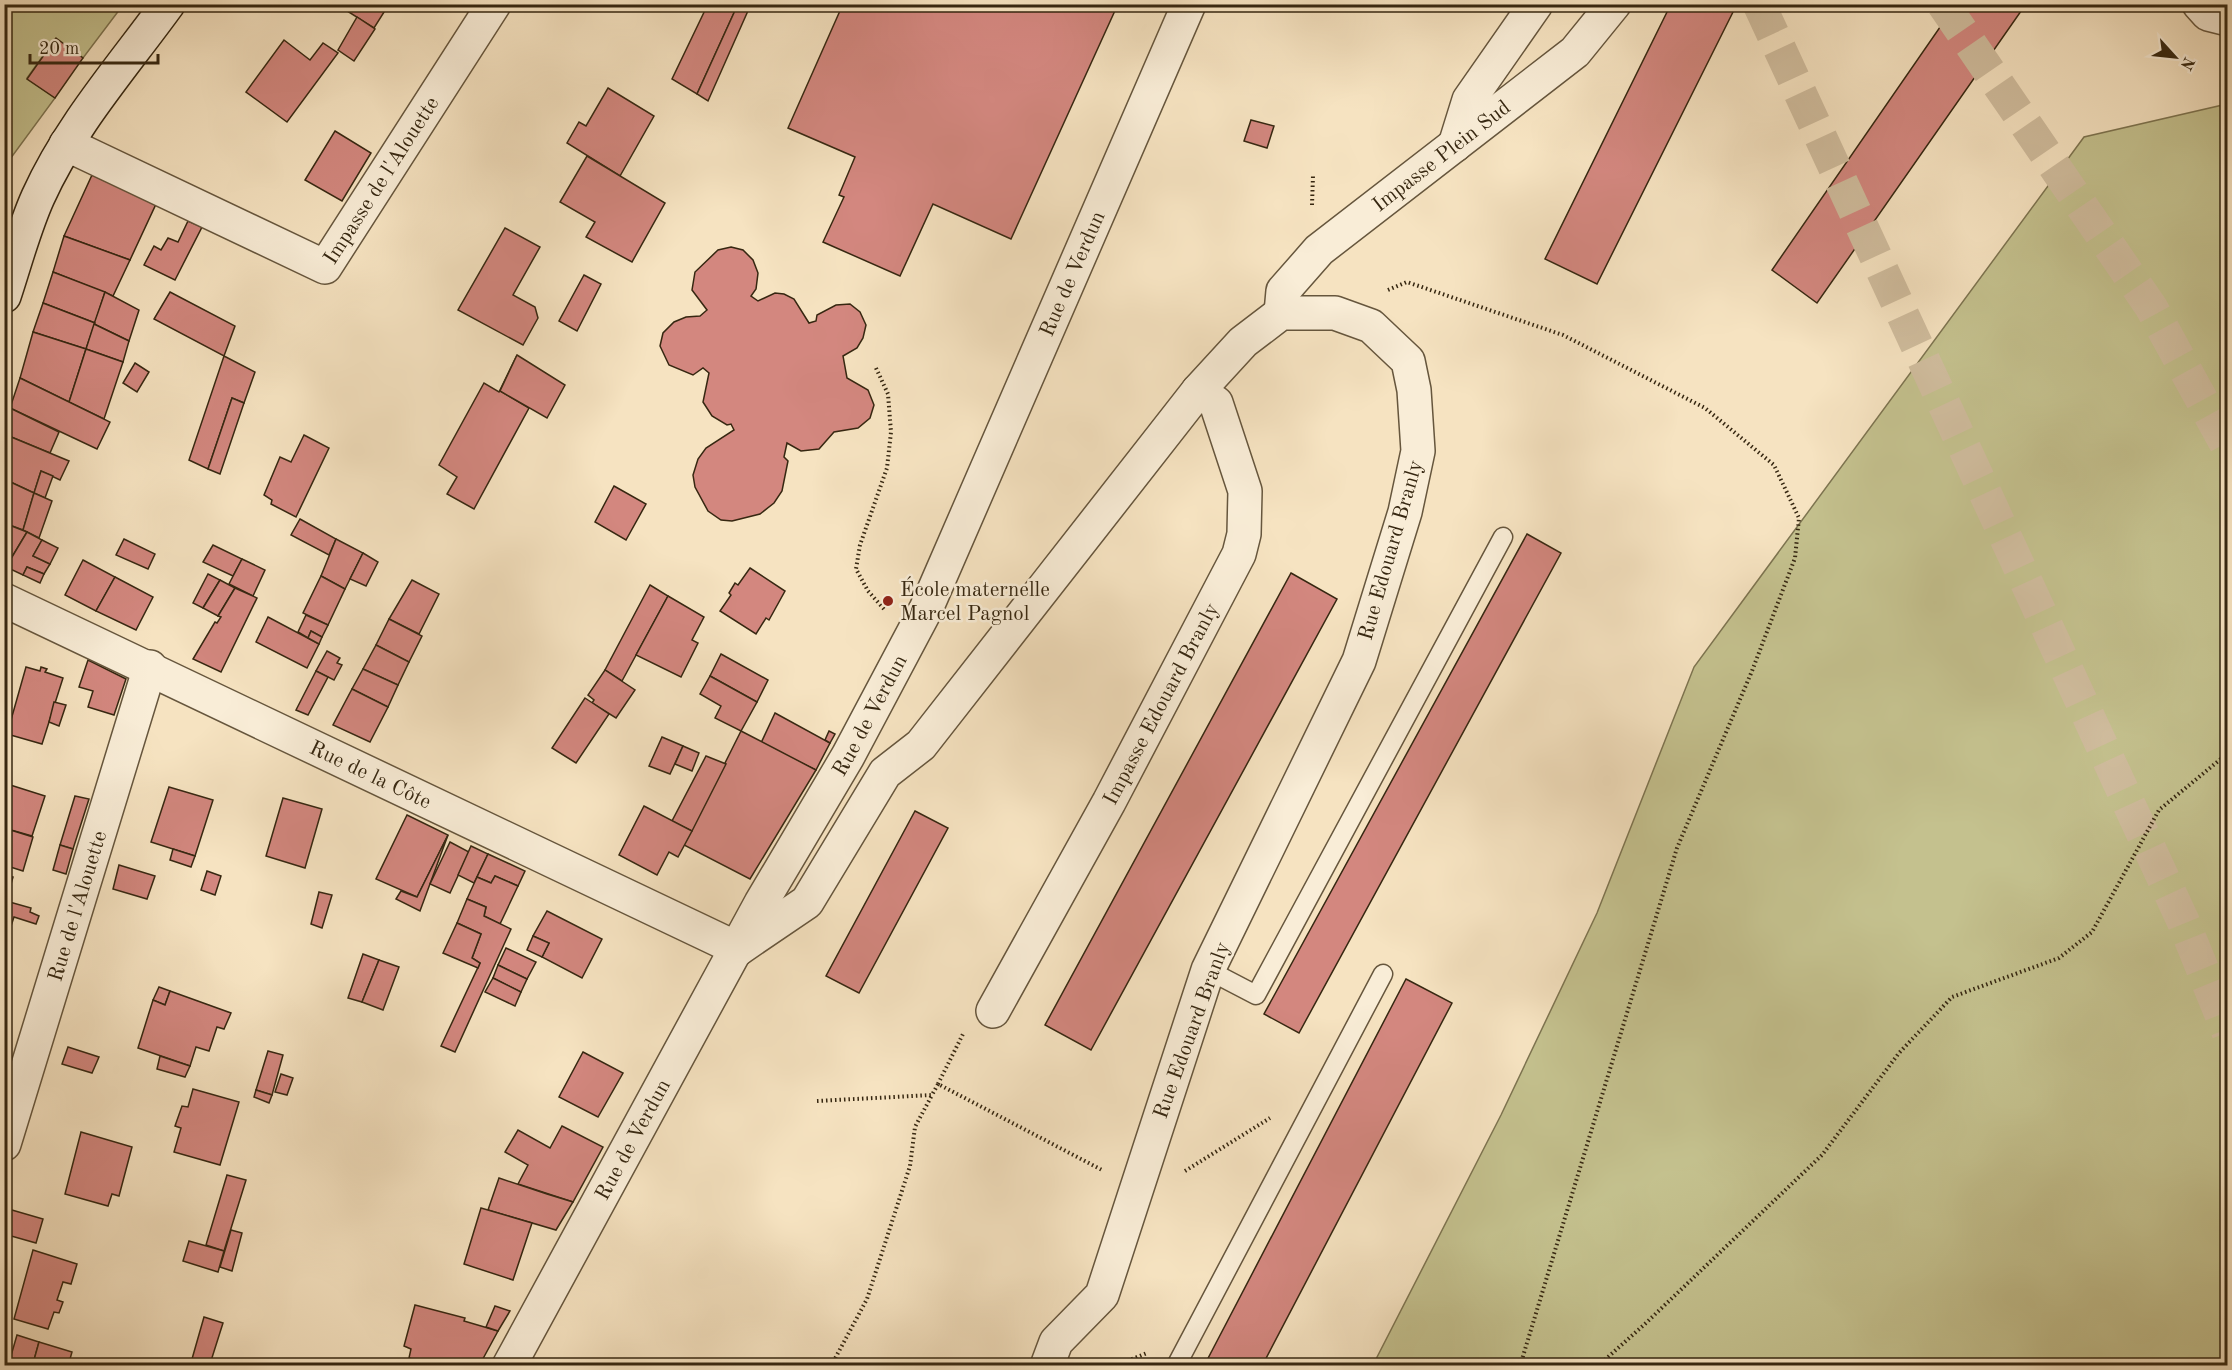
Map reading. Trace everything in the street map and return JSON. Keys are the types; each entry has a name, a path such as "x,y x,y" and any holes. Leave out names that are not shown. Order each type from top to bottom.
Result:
{"street":[{"path":"4,296 38,198 66,144 168,4"},
{"name":"Impasse de l'Alouette","path":"66,144 325,267 494,4"},
{"name":"Rue de Verdun","path":"509,1365 738,949 761,903 848,756 926,609 1190,4"},
{"path":"1455,144 1468,100 1536,4"},
{"name":"Impasse Plein Sud","path":"1281,314 1283,291 1319,250 1575,52 1614,4"},
{"path":"2199,4 2208,14 2228,19"},
{"name":"Rue Edouard Branly","path":"1047,1365 1056,1342 1102,1295 1208,970 1359,661 1405,512 1418,452 1414,390 1408,361 1371,326 1335,313 1281,314"},
{"path":"738,949 807,902 885,773 921,745 1198,391 1243,342 1281,314"},
{"name":"Impasse Edouard Branly","path":"993,1011 1109,802 1239,554 1244,534 1245,491 1216,403 1198,391"},
{"name":"Rue de la Côte","path":"4,600 150,667 738,949"},
{"name":"Rue de l'Alouette","path":"4,1143 150,667"},
{"path":"848,756 868,768 885,773"}],"lane":[{"path":"1208,970 1256,994 1503,537"},
{"path":"1176,1365 1383,974"}],"path":[{"path":"1335,313 1407,282 1563,335 1705,408 1774,465 1799,518 1795,558 1752,671 1677,848 1521,1365"},
{"path":"876,368 888,394 891,432 887,468 860,545 856,569 868,591 911,635"},
{"path":"1598,1365 1647,1322 1822,1155 1899,1053 1952,997 2059,958 2092,932 2158,810 2228,753"},
{"path":"831,1365 867,1299 910,1166 915,1127 972,1017 993,1011"},
{"path":"938,1084 1118,1178 1129,1173 1164,1185 1297,1101 1312,1109"},
{"path":"817,1101 932,1095"}],"shaded area":[{"path":"5,5 123,5 83,58 55,39 27,78 55,98 5,166"},
{"path":"2227,104 2227,1365 1373,1365 1501,1115 1597,913 1694,667 2084,137"}],"building":[{"path":"336,4 379,4 386,9 374,28"},
{"path":"708,4 738,4 697,94 672,79"},
{"path":"738,4 751,4 708,101 697,94"},
{"path":"843,4 1118,4 1011,239 933,204 900,276 823,242 844,197 839,195 855,157 788,128"},
{"path":"1671,4 1737,4 1597,284 1545,259"},
{"path":"1956,4 2026,4 1817,303 1772,270"},
{"path":"357,17 375,29 354,61 338,50"},
{"path":"56,38 83,58 55,98 27,79"},
{"path":"284,40 310,60 323,43 338,53 287,122 246,92"},
{"path":"608,88 654,116 620,176 567,143 579,122 586,126"},
{"path":"1251,120 1274,126 1267,148 1244,141"},
{"path":"335,131 371,153 342,201 305,180"},
{"path":"587,156 665,203 632,262 586,237 595,222 560,202"},
{"path":"92,175 156,204 130,260 64,236"},
{"path":"188,221 202,227 175,280 144,265 154,246 161,250 168,238 178,242"},
{"path":"505,228 540,247 513,295 535,307 538,318 523,345 458,310"},
{"path":"64,236 130,260 113,296 53,272"},
{"path":"731,247 743,250 753,260 758,273 756,289 751,296 758,301 775,293 784,294 794,299 809,323 816,321 817,315 836,305 850,304 860,312 866,325 863,338 857,348 843,356 847,378 868,390 874,405 870,418 858,428 834,432 819,449 801,451 787,443 784,457 788,461 782,491 774,503 760,514 732,521 721,520 708,511 695,487 693,475 698,459 706,448 734,430 731,424 727,425 712,416 703,402 709,373 703,368 693,375 669,365 660,346 663,333 674,322 686,317 700,316 707,310 692,290 695,272 718,250"},
{"path":"53,272 105,292 95,323 43,303"},
{"path":"584,275 601,284 577,331 559,321"},
{"path":"105,292 139,310 129,341 94,324"},
{"path":"170,292 235,326 224,356 154,319"},
{"path":"43,303 95,323 86,349 33,332"},
{"path":"94,324 129,341 123,362 86,349"},
{"path":"33,332 86,349 69,402 20,378"},
{"path":"86,349 123,362 104,419 69,402"},
{"path":"517,355 500,391 529,408 474,509 447,494 457,477 439,465 484,383 499,392"},
{"path":"517,355 565,385 547,418 500,391"},
{"path":"224,356 255,372 244,403 232,398 208,469 189,460"},
{"path":"135,363 149,372 137,392 123,383"},
{"path":"20,378 110,422 97,449 10,408"},
{"path":"232,398 244,403 220,474 208,469"},
{"path":"10,408 59,432 50,453 4,434"},
{"path":"4,434 69,461 60,480 41,471 34,493 4,479"},
{"path":"304,435 329,448 296,517 271,504 272,500 264,495 280,457 291,462"},
{"path":"41,471 53,476 45,498 34,493"},
{"path":"4,479 34,493 23,530 4,523"},
{"path":"614,486 646,504 626,540 595,522"},
{"path":"34,493 52,501 39,538 23,530"},
{"path":"300,519 336,539 329,555 291,535"},
{"path":"4,523 27,532 6,567 4,567"},
{"path":"27,532 42,540 33,556 50,564 44,574 27,567 23,575 6,567"},
{"path":"1527,534 1561,553 1299,1033 1264,1014"},
{"path":"124,539 155,554 148,569 116,555"},
{"path":"336,539 363,553 345,589 321,576"},
{"path":"42,540 58,548 50,564 33,556"},
{"path":"213,545 242,559 233,576 203,562"},
{"path":"363,553 378,562 366,586 350,579"},
{"path":"242,559 265,570 253,596 229,584"},
{"path":"83,560 115,577 96,611 65,595"},
{"path":"27,567 44,574 40,583 23,575"},
{"path":"750,568 785,591 769,620 766,618 756,634 720,611 731,595 729,593 735,583 738,585"},
{"path":"1291,573 1337,599 1091,1050 1045,1025"},
{"path":"208,574 220,580 203,608 193,603"},
{"path":"321,576 345,589 328,625 303,613"},
{"path":"115,577 153,597 136,630 96,611"},
{"path":"220,580 235,588 218,616 203,608"},
{"path":"412,580 439,594 419,634 389,619"},
{"path":"650,585 668,596 622,681 605,670"},
{"path":"235,588 257,598 221,672 193,659 215,622 217,623 221,617 218,616"},
{"path":"668,596 704,617 692,640 698,643 681,677 636,655"},
{"path":"306,615 328,625 322,637 311,631 308,638 298,632"},
{"path":"268,617 319,644 307,668 256,642"},
{"path":"389,619 422,636 409,662 376,645"},
{"path":"311,631 322,637 319,644 308,638"},
{"path":"376,645 409,662 398,685 363,669"},
{"path":"327,651 340,658 337,663 342,665 334,680 316,671"},
{"path":"721,654 768,680 757,702 710,676"},
{"path":"88,660 126,679 114,715 88,707 93,691 79,687"},
{"path":"26,667 40,671 41,667 47,669 45,672 63,678 42,744 7,734"},
{"path":"363,669 398,685 388,707 352,689"},
{"path":"605,670 635,690 616,718 592,703 594,700 588,695"},
{"path":"316,671 328,677 308,715 296,710"},
{"path":"710,676 757,702 741,731 715,718 721,706 700,694"},
{"path":"352,689 388,707 370,742 333,725"},
{"path":"585,698 609,714 576,763 552,748"},
{"path":"54,702 66,705 59,726 49,722"},
{"path":"775,713 830,743 816,770 761,743"},
{"path":"741,731 816,770 750,879 684,845"},
{"path":"829,731 835,734 830,743 825,740"},
{"path":"662,737 683,746 670,774 649,766"},
{"path":"683,746 699,753 692,771 675,764"},
{"path":"706,756 726,764 692,831 672,821"},
{"path":"4,783 45,796 32,836 4,828"},
{"path":"169,787 213,800 195,856 151,842"},
{"path":"75,796 89,799 73,849 60,845"},
{"path":"283,798 322,809 305,868 266,856"},
{"path":"644,806 692,831 678,857 669,852 657,875 619,855"},
{"path":"915,811 948,828 859,993 826,976"},
{"path":"407,815 448,835 417,897 376,879"},
{"path":"4,828 33,837 23,871 4,865"},
{"path":"448,835 420,911 396,899 401,891 417,897"},
{"path":"450,842 469,852 450,893 430,884"},
{"path":"60,845 73,849 66,874 53,870"},
{"path":"471,846 488,854 474,883 458,875"},
{"path":"173,849 195,856 191,867 170,860"},
{"path":"488,854 525,871 518,886 495,876 491,883 477,877"},
{"path":"119,865 155,876 147,899 113,889"},
{"path":"207,871 221,876 215,895 201,890"},
{"path":"4,875 13,877 6,901 31,908 30,912 39,916 36,924 14,917 7,938 4,937"},
{"path":"495,876 518,886 500,924 484,916 486,907 467,899 477,877 491,883"},
{"path":"319,892 332,895 322,928 311,924"},
{"path":"467,899 486,907 484,916 511,929 455,1052 441,1046 480,963 472,958 481,934 457,923"},
{"path":"547,911 602,939 582,978 542,957 549,943 533,936"},
{"path":"457,923 481,934 472,958 480,963 478,968 443,953"},
{"path":"533,936 549,943 542,957 527,950"},
{"path":"506,948 536,962 527,979 498,965"},
{"path":"363,954 379,960 362,1002 348,998"},
{"path":"379,960 399,967 383,1010 362,1002"},
{"path":"498,965 527,979 521,992 493,978"},
{"path":"493,978 521,992 515,1006 485,992"},
{"path":"1406,979 1452,1003 1262,1366 1204,1366"},
{"path":"159,987 170,991 165,1005 153,1000"},
{"path":"170,991 231,1013 224,1029 217,1027 209,1051 196,1047 190,1066 138,1048 153,1000 165,1005"},
{"path":"4,1006 10,1008 4,1029"},
{"path":"68,1047 99,1057 92,1073 62,1064"},
{"path":"268,1051 283,1055 272,1095 256,1090"},
{"path":"583,1052 623,1073 598,1117 559,1097"},
{"path":"160,1056 190,1066 185,1077 157,1069"},
{"path":"281,1074 293,1078 287,1095 275,1092"},
{"path":"193,1089 239,1102 220,1165 174,1152 181,1128 175,1126 182,1106 188,1107"},
{"path":"256,1090 272,1095 269,1103 254,1097"},
{"path":"562,1126 603,1147 573,1202 518,1184 528,1165 505,1152 518,1130 550,1148"},
{"path":"81,1132 132,1147 119,1196 112,1194 108,1206 65,1194"},
{"path":"227,1175 246,1180 224,1251 206,1245"},
{"path":"499,1178 573,1202 556,1230 488,1210"},
{"path":"5,1208 43,1219 36,1243 4,1234"},
{"path":"481,1208 532,1223 513,1280 464,1264"},
{"path":"231,1230 242,1233 232,1271 220,1267"},
{"path":"189,1241 224,1251 218,1272 183,1261"},
{"path":"33,1250 77,1264 71,1284 63,1282 57,1300 63,1302 59,1313 54,1312 48,1329 14,1319"},
{"path":"415,1305 465,1318 464,1321 498,1331 479,1366 436,1366 409,1358 411,1349 404,1346"},
{"path":"495,1306 510,1311 498,1331 486,1327"},
{"path":"204,1317 223,1323 210,1364 190,1366"},
{"path":"17,1335 39,1342 34,1360 51,1366 8,1366"},
{"path":"39,1342 72,1352 68,1366 51,1366 34,1360"}],"tunnel":[{"path":"1759,4 2183,921 2228,1032"},
{"path":"1943,4 2151,307 2228,448"}],"place":[{"name":"École maternelle Marcel Pagnol","path":"888,601"}]}
